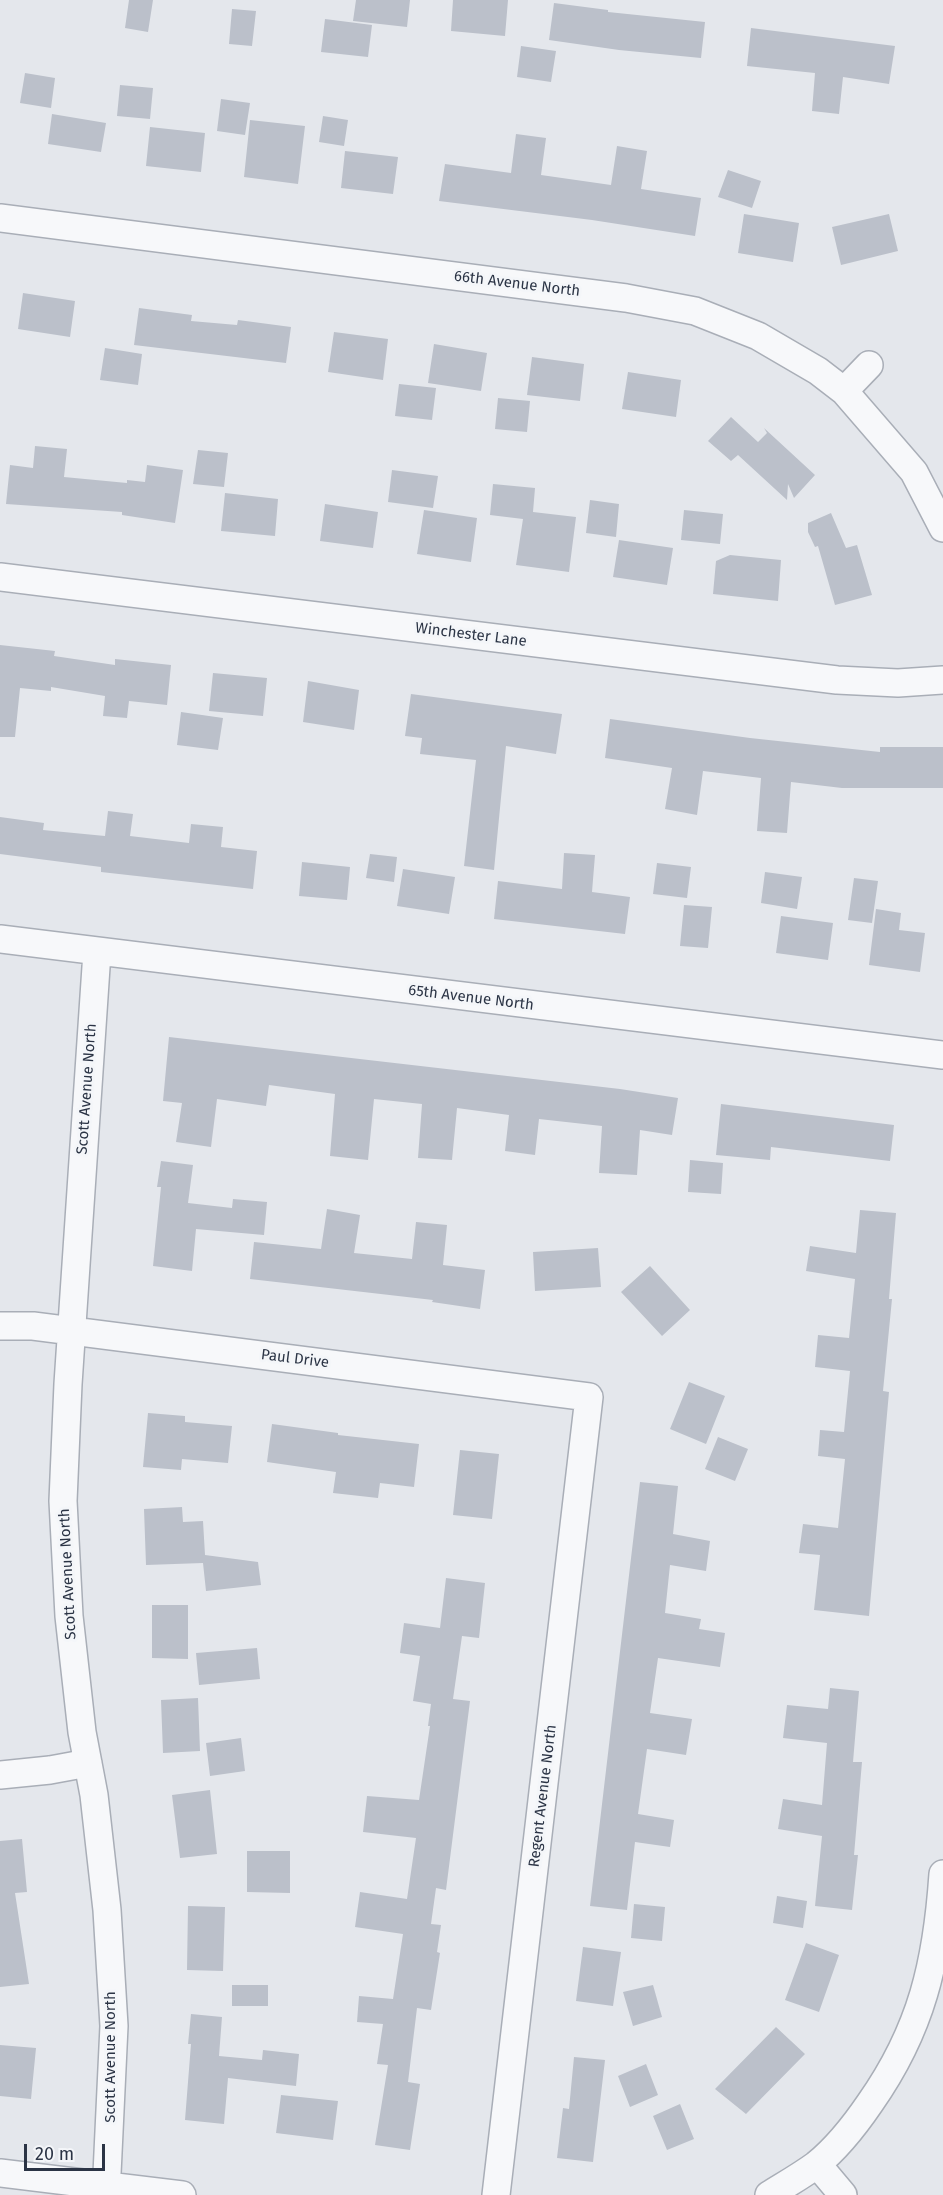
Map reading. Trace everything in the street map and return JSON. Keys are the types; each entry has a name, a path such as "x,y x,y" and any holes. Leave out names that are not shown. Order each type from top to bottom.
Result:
{"street":[{"name":"66th Avenue North","path":"0,218 626,298 695,311 759,336 818,371 844,392 914,472 943,528"},
{"path":"844,392 870,365"},
{"name":"Winchester Lane","path":"0,577 837,680 898,683 943,680"},
{"name":"65th Avenue North","path":"0,939 943,1055"},
{"name":"Scott Avenue North","path":"97,951 71,1331 63,1501 69,1616 82,1732 94,1795 106,1910 114,2026 107,2190"},
{"name":"Paul Drive","path":"0,1326 33,1326 589,1396"},
{"name":"Regent Avenue North","path":"496,2195 589,1396"},
{"path":"0,1775 50,1770 88,1763"},
{"path":"769,2195 816,2164 856,2123 888,2078 914,2027 931,1972 940,1916 943,1874"},
{"path":"816,2164 843,2195"},
{"path":"0,2173 107,2190 182,2195"}],"building":[{"path":"129,0 153,0 148,32 125,28"},
{"path":"356,0 410,0 407,27 353,21"},
{"path":"453,0 508,0 505,36 451,31"},
{"path":"554,3 608,10 608,12 705,22 701,58 549,40"},
{"path":"232,9 256,11 252,46 229,44"},
{"path":"325,19 372,25 368,57 321,52"},
{"path":"751,28 895,46 889,84 843,77 839,114 812,111 815,73 747,66"},
{"path":"521,46 556,51 551,82 517,77"},
{"path":"25,73 55,78 51,108 20,103"},
{"path":"120,85 153,88 150,119 117,116"},
{"path":"221,99 250,103 245,135 217,131"},
{"path":"52,114 106,123 101,152 48,144"},
{"path":"323,116 348,120 344,146 319,142"},
{"path":"250,120 305,126 298,184 244,177"},
{"path":"150,127 205,133 201,172 146,166"},
{"path":"516,134 546,138 541,175 611,185 617,146 647,151 641,189 701,198 695,236 592,220 439,201 445,164 511,173"},
{"path":"345,151 398,157 393,194 341,188"},
{"path":"728,170 761,181 752,208 718,197"},
{"path":"744,214 799,223 793,262 738,253"},
{"path":"889,214 898,251 841,265 832,227"},
{"path":"23,293 75,301 70,337 18,329"},
{"path":"139,308 192,315 191,321 237,325 238,320 291,327 286,363 134,345"},
{"path":"334,332 388,339 383,380 328,372"},
{"path":"434,344 487,353 481,391 428,383"},
{"path":"105,348 142,354 138,385 100,380"},
{"path":"532,357 584,364 580,401 527,395"},
{"path":"628,372 681,380 676,417 622,409"},
{"path":"399,384 436,388 432,420 395,416"},
{"path":"498,398 530,401 527,432 495,429"},
{"path":"731,417 758,442 767,433 764,428 815,475 794,498 788,484 787,500 738,455 731,461 708,441"},
{"path":"35,446 67,449 64,477 127,483 127,480 145,482 147,465 183,470 175,523 122,515 122,512 6,504 10,465 33,468"},
{"path":"198,450 228,453 224,487 193,484"},
{"path":"392,470 438,476 433,508 388,502"},
{"path":"493,484 535,488 533,512 576,517 569,572 516,565 523,519 490,515"},
{"path":"225,493 278,499 275,536 221,531"},
{"path":"590,500 619,504 616,537 586,533"},
{"path":"325,504 378,512 373,548 320,541"},
{"path":"424,510 477,518 471,562 417,554"},
{"path":"684,510 723,514 720,544 681,540"},
{"path":"831,513 846,548 857,545 872,595 835,605 818,546 815,547 808,532 808,523"},
{"path":"619,540 673,548 667,585 613,577"},
{"path":"730,555 781,560 778,601 713,594 716,561"},
{"path":"0,645 55,651 54,656 115,665 115,659 171,665 167,705 129,701 127,718 103,716 105,696 51,687 51,691 20,688 15,737 0,737"},
{"path":"213,673 267,678 263,716 209,711"},
{"path":"308,681 359,690 354,730 303,722"},
{"path":"411,694 562,714 556,754 506,746 494,870 464,866 476,760 420,754 422,738 405,736"},
{"path":"181,712 223,718 218,750 177,745"},
{"path":"610,719 750,738 880,752 880,747 943,747 943,788 842,788 791,782 787,833 757,831 761,778 703,771 697,815 665,809 672,768 605,758"},
{"path":"108,811 133,814 130,836 189,843 191,824 223,827 221,847 257,851 253,889 101,872 101,867 0,854 0,817 44,823 43,830 105,836"},
{"path":"564,853 595,855 592,892 630,897 625,934 494,919 498,881 562,889"},
{"path":"370,854 397,857 394,882 366,878"},
{"path":"302,862 350,867 347,900 299,896"},
{"path":"657,863 691,867 687,898 653,894"},
{"path":"403,869 455,877 449,914 397,906"},
{"path":"765,872 802,877 797,909 761,903"},
{"path":"854,878 878,881 872,923 848,920"},
{"path":"684,905 712,907 708,948 680,946"},
{"path":"876,909 901,913 899,930 925,933 920,972 869,965"},
{"path":"781,916 833,923 828,960 776,953"},
{"path":"169,1037 620,1089 678,1098 672,1135 640,1130 637,1175 599,1173 602,1126 539,1119 535,1155 505,1151 509,1115 457,1108 452,1160 418,1158 422,1104 374,1099 368,1160 330,1156 335,1094 269,1085 266,1106 217,1099 211,1147 176,1142 182,1103 163,1101"},
{"path":"721,1104 894,1125 890,1161 771,1147 770,1160 716,1155"},
{"path":"690,1160 723,1163 721,1194 688,1192"},
{"path":"161,1161 193,1165 188,1203 232,1208 233,1199 267,1202 264,1235 196,1229 192,1271 153,1266 161,1187 157,1187"},
{"path":"327,1209 360,1215 354,1253 412,1259 416,1222 447,1225 443,1265 485,1270 480,1309 432,1302 433,1300 250,1279 254,1242 321,1249"},
{"path":"860,1210 896,1213 889,1299 892,1299 883,1391 889,1392 869,1616 814,1610 820,1555 799,1553 803,1524 838,1528 845,1459 818,1456 820,1430 844,1432 850,1371 815,1367 818,1335 849,1338 855,1279 806,1271 810,1246 856,1253"},
{"path":"598,1248 601,1287 535,1291 533,1252"},
{"path":"650,1266 690,1310 662,1336 621,1292"},
{"path":"689,1382 725,1396 706,1444 670,1429"},
{"path":"148,1413 185,1416 185,1422 232,1426 228,1463 182,1459 181,1470 143,1467"},
{"path":"272,1424 338,1433 338,1435 419,1444 414,1487 380,1483 378,1498 333,1493 336,1472 267,1462"},
{"path":"718,1437 748,1449 735,1481 705,1469"},
{"path":"460,1450 499,1454 492,1519 453,1515"},
{"path":"640,1482 678,1486 673,1534 710,1541 706,1571 670,1565 665,1613 701,1619 699,1629 725,1633 720,1667 658,1658 650,1713 692,1719 686,1755 647,1749 638,1814 674,1820 670,1847 635,1842 627,1910 590,1906"},
{"path":"182,1507 183,1522 203,1521 205,1555 258,1562 261,1585 206,1591 203,1563 146,1565 144,1509"},
{"path":"446,1578 485,1583 479,1638 462,1636 453,1699 470,1701 446,1890 436,1888 431,1924 441,1925 437,1952 440,1953 431,2010 417,2008 408,2082 420,2084 410,2150 375,2145 388,2065 377,2064 383,2024 357,2022 359,1996 393,1999 403,1934 355,1927 360,1892 407,1899 416,1838 363,1832 367,1796 419,1800 431,1704 413,1701 420,1656 400,1653 404,1623 440,1628"},
{"path":"152,1605 188,1605 188,1659 152,1658"},
{"path":"257,1648 260,1679 199,1685 196,1653"},
{"path":"830,1688 859,1691 853,1762 862,1762 854,1855 858,1855 852,1910 815,1906 822,1836 778,1829 783,1799 822,1805 827,1743 783,1738 787,1705 828,1709"},
{"path":"198,1698 200,1751 163,1753 161,1700"},
{"path":"241,1738 245,1771 210,1776 206,1743"},
{"path":"210,1790 217,1854 180,1858 172,1795"},
{"path":"22,1839 27,1892 15,1893 29,1984 0,1987 0,1841"},
{"path":"247,1851 290,1851 290,1893 247,1892"},
{"path":"777,1896 807,1901 803,1928 773,1923"},
{"path":"634,1904 665,1907 662,1941 631,1938"},
{"path":"188,1906 225,1907 223,1971 187,1970"},
{"path":"806,1943 839,1955 819,2012 785,2000"},
{"path":"583,1947 621,1952 613,2006 576,2001"},
{"path":"232,1985 268,1985 268,2006 232,2006"},
{"path":"653,1985 662,2017 633,2026 623,1992"},
{"path":"191,2014 222,2017 219,2056 262,2060 263,2050 299,2054 296,2086 228,2078 224,2124 185,2120"},
{"path":"776,2027 805,2054 746,2114 715,2089"},
{"path":"0,2045 36,2048 31,2099 0,2096"},
{"path":"574,2057 605,2060 593,2162 557,2158 563,2108 569,2109"},
{"path":"646,2064 658,2095 630,2107 618,2076"},
{"path":"281,2095 338,2101 333,2140 276,2133"},
{"path":"680,2104 694,2139 667,2150 653,2116"}]}
